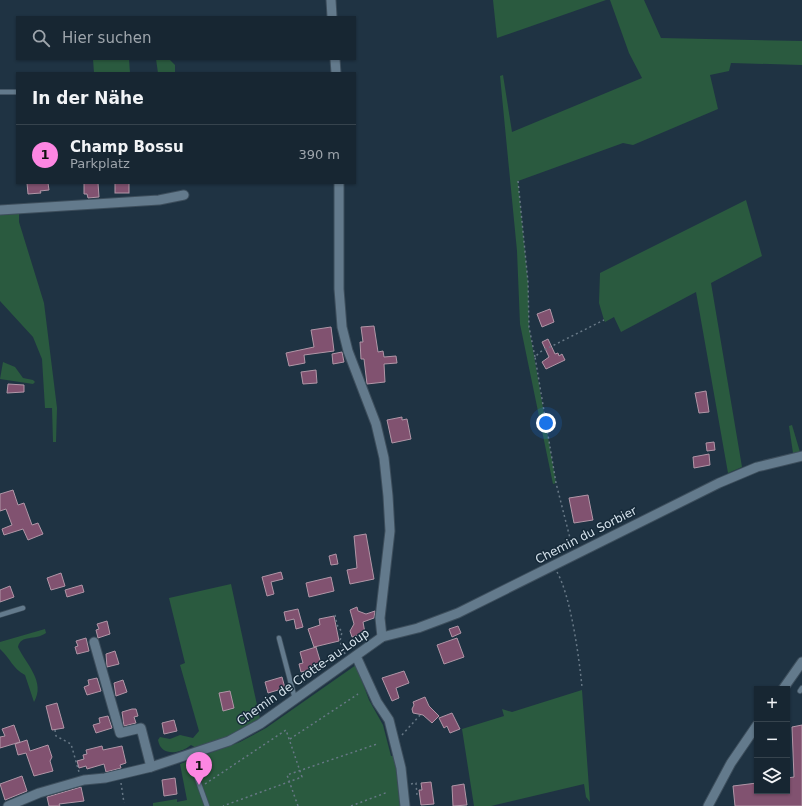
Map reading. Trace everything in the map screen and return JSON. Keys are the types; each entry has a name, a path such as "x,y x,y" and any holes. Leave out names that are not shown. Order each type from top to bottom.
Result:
{"street":[{"path":"331,0 332,16"},
{"path":"335,60 336,72"},
{"path":"339,184 339,288 342,327 348,351 376,424 384,458 388,496 390,532 380,618 382,637"},
{"path":"0,210 158,200 184,194"},
{"name":"Chemin du Sorbier","path":"382,637 418,628 458,614 719,482 757,467 802,456"},
{"name":"Chemin de Crotte-au-Loup","path":"8,806 39,793 81,781 105,778 152,767 206,750 238,737 306,692 382,637"},
{"path":"94,642 120,733 141,728 152,767"},
{"path":"353,658 377,702 389,720 395,742 403,785 404,806"},
{"path":"784,686 802,662"},
{"path":"708,806 731,763 754,729"}],"lane":[{"path":"0,92 16,92"},
{"path":"0,615 23,608"},
{"path":"279,638 295,699"},
{"path":"194,770 207,806"}],"path":[{"path":"518,181 528,282 529,327 556,483 574,554"},
{"path":"535,357 540,352 604,320"},
{"path":"553,565 561,579 565,592 580,665 582,687"},
{"path":"335,615 337,624 342,632 340,640 342,650 353,658"},
{"path":"306,692 301,674 316,670"},
{"path":"289,739 358,694"},
{"path":"395,742 420,714"},
{"path":"55,730 56,736 71,744 81,781"},
{"path":"200,788 286,730 302,777 223,806"},
{"path":"298,806 287,775 377,744"},
{"path":"403,785 416,783 417,795"},
{"path":"122,785 124,803"},
{"path":"351,806 388,792"}],"green space":[{"path":"493,0 606,0 497,38"},
{"path":"610,0 644,0 661,38 802,41 802,65 731,63 729,71 710,75 718,109 633,145 623,143 518,181 528,282 529,327 556,483 553,484 520,324 517,251 500,76 503,75 512,132 642,78 629,53"},
{"path":"93,60 129,60 130,72 94,72"},
{"path":"156,60 170,60 175,65 175,72 158,72"},
{"path":"746,200 762,256 711,283 742,467 728,473 696,292 621,332 614,317 605,322 604,320 599,303 600,273"},
{"path":"19,212 19,222 44,303 57,408 56,442 53,442 52,408 45,408 42,359 33,337 0,301 0,213"},
{"path":"3,362 15,367 23,378 33,380 35,382 33,384 0,379"},
{"path":"792,425 800,452 793,453 789,426"},
{"path":"231,584 260,719 232,735 196,748 191,745 177,752 167,751 160,745 158,740 160,737 170,739 180,735 193,738 199,731 180,665 185,663 169,598"},
{"path":"45,629 46,633 37,637 22,640 18,647 34,673 38,687 34,702 25,675 14,667 0,649 0,642"},
{"path":"356,665 369,700 383,725 391,756 395,756 400,806 153,806 153,803 177,799 177,802 187,800 180,764 240,742 266,728"},
{"path":"582,690 590,802 586,797 584,784 491,806 474,806 462,729 504,716 502,709 512,712"}],"building":[{"path":"27,184 48,184 49,190 40,191 41,193 28,194"},
{"path":"84,184 98,184 99,197 88,198 87,194 84,194"},
{"path":"115,184 129,184 129,193 115,193"},
{"path":"550,309 554,322 542,327 537,314"},
{"path":"374,326 378,352 383,351 384,357 396,356 397,363 384,364 385,382 367,384 364,359 361,359 360,342 363,342 361,327"},
{"path":"331,327 334,351 304,355 305,363 289,366 286,353 314,347 311,330"},
{"path":"548,339 555,354 558,353 559,356 562,354 565,360 546,369 542,362 549,357 542,342"},
{"path":"342,352 344,362 333,364 332,354"},
{"path":"316,370 317,383 303,384 301,372"},
{"path":"8,384 24,385 24,392 7,393"},
{"path":"706,391 709,412 699,413 695,393"},
{"path":"402,417 402,420 407,419 411,439 392,443 387,420"},
{"path":"714,442 715,450 707,451 706,443"},
{"path":"709,454 710,465 694,468 693,457"},
{"path":"13,490 18,505 24,503 32,525 38,523 43,534 28,540 23,529 4,535 2,529 12,525 6,509 0,511 0,494"},
{"path":"588,495 593,520 574,523 569,498"},
{"path":"366,534 374,579 350,584 347,570 357,568 354,536"},
{"path":"336,554 338,564 331,565 329,556"},
{"path":"281,572 283,579 271,582 274,594 267,596 262,577"},
{"path":"61,573 65,586 51,590 47,578"},
{"path":"331,577 334,591 309,597 306,583"},
{"path":"82,585 84,592 67,597 65,590"},
{"path":"10,586 14,597 0,602 0,590"},
{"path":"357,607 358,611 366,614 375,611 374,618 363,622 365,633 352,637 350,631 354,624 350,610"},
{"path":"298,609 303,627 296,629 294,619 286,621 284,612"},
{"path":"334,616 339,641 314,647 308,629 320,625 319,619"},
{"path":"107,621 110,634 98,638 96,630 99,629 97,624"},
{"path":"458,626 461,633 452,637 449,629"},
{"path":"86,638 89,651 77,654 75,647 78,646 76,641"},
{"path":"457,638 464,657 444,664 437,645"},
{"path":"316,647 322,667 301,672 299,664 303,663 300,652"},
{"path":"115,651 119,664 107,667 106,654"},
{"path":"404,671 409,683 396,688 399,698 392,701 382,678"},
{"path":"282,677 285,688 268,693 265,682"},
{"path":"97,678 101,691 87,695 84,687 89,685 88,680"},
{"path":"123,680 127,692 116,696 114,683"},
{"path":"230,691 234,708 223,711 219,693"},
{"path":"425,697 429,706 439,716 432,723 423,715 413,713 413,702"},
{"path":"57,703 64,728 52,730 46,706"},
{"path":"136,709 138,716 134,717 136,723 124,726 122,712"},
{"path":"452,713 460,729 450,733 447,726 444,728 439,718"},
{"path":"108,716 112,728 96,733 93,725 100,723 99,718"},
{"path":"174,720 177,731 164,734 162,723"},
{"path":"14,725 20,742 0,748 0,737 5,736 2,729"},
{"path":"802,725 802,806 735,806 733,786 754,783 754,794 790,794 790,778 794,777 792,727"},
{"path":"27,740 30,751 48,745 52,757 50,761 53,771 34,776 26,753 18,755 15,744"},
{"path":"102,746 103,750 122,746 126,763 120,765 121,768 106,772 104,764 87,769 86,766 79,768 77,761 84,759 83,755 87,754 86,750"},
{"path":"22,776 27,791 5,800 0,784"},
{"path":"175,778 177,794 164,796 162,780"},
{"path":"431,782 434,804 421,805 419,790 422,790 421,783"},
{"path":"464,784 467,805 453,806 452,786"},
{"path":"81,787 84,801 59,804 60,806 49,806 47,797"}],"place":[{"name":"Champ Bossu","path":"199,785"}]}
